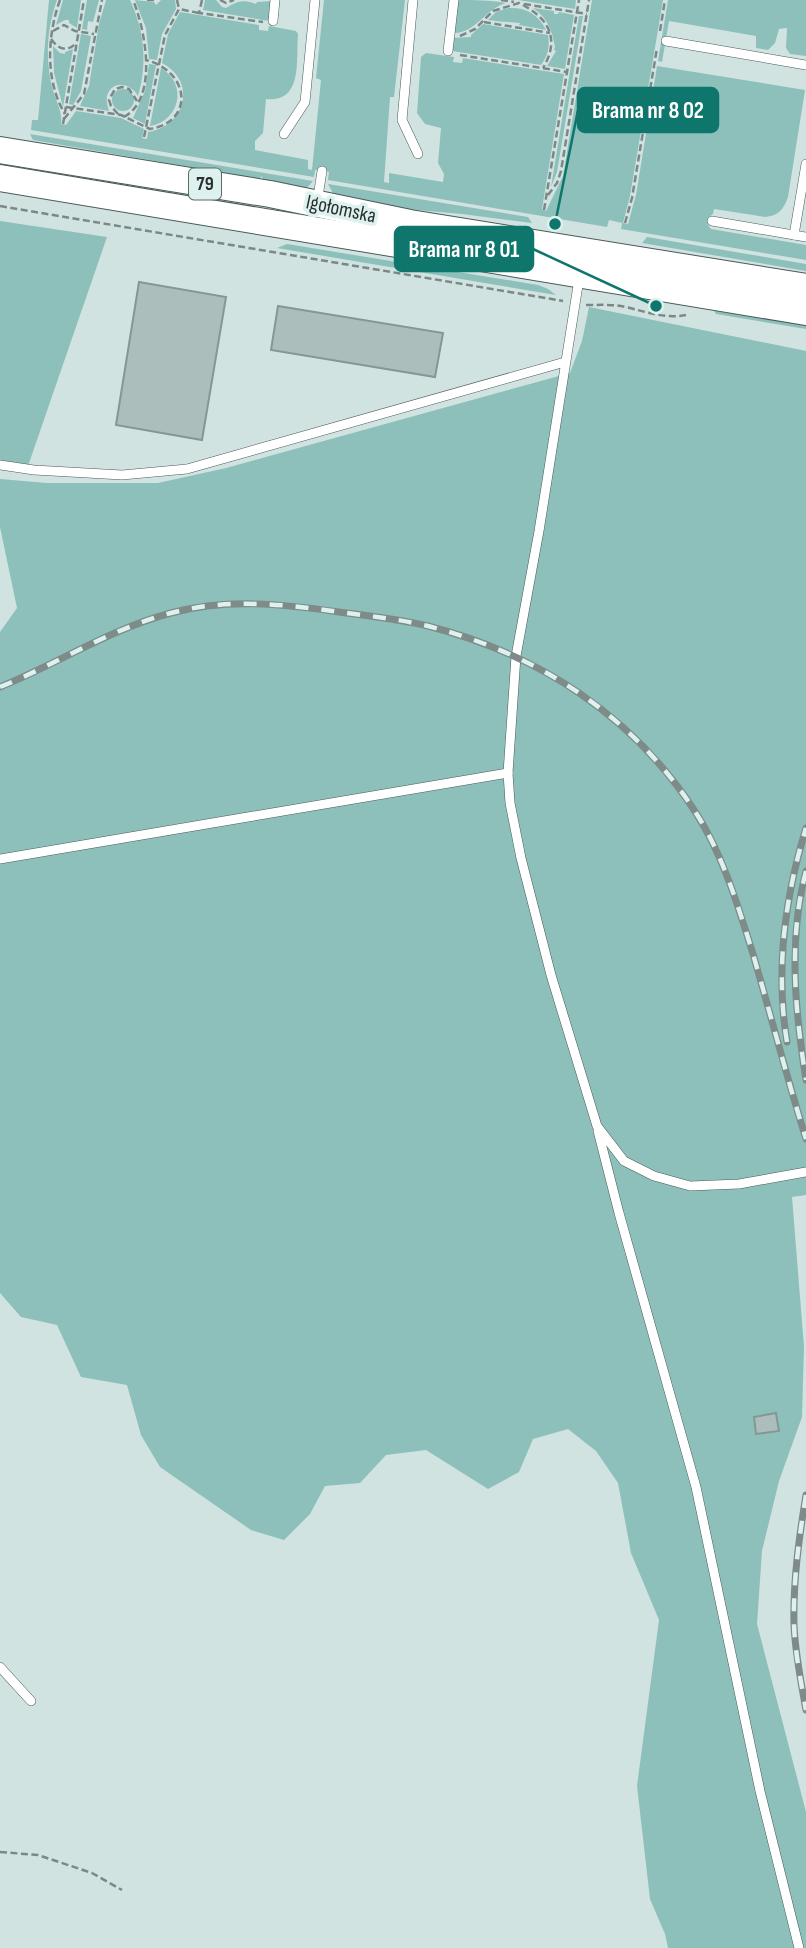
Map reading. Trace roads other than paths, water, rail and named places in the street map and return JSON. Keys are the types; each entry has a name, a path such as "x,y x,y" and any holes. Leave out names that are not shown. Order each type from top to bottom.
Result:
{"main road":[{"name":"Igołomska","path":"0,150 243,190 410,223 806,287"},
{"name":"Igołomska","path":"0,178 806,312"}],"lane":[{"path":"273,21 275,0"},
{"path":"284,134 305,102 316,0"},
{"path":"414,0 402,120 418,153"},
{"path":"449,51 454,0"},
{"path":"666,41 806,65"},
{"path":"794,235 806,164"},
{"path":"317,204 322,172"},
{"path":"712,221 806,237"},
{"path":"580,274 516,656 508,773 510,803 551,975 597,1126 618,1213 696,1487 760,1790 800,1948"},
{"path":"0,465 34,470 122,475 187,469 565,362"},
{"path":"0,859 508,773"},
{"path":"597,1126 624,1161 654,1176 690,1186 739,1184 806,1172"},
{"path":"0,1667 30,1701"}],"railway":[{"path":"0,687 105,637 148,620 192,608 234,604 297,607 428,626 508,653 545,672 613,719 643,747 671,778 706,829 742,918 806,1139"},
{"path":"787,1042 782,988 784,934 792,880 806,828"},
{"path":"806,871 800,897 795,949 796,1001 806,1080"},
{"path":"806,1495 794,1608 798,1667 806,1710"}],"place":[{"name":"Brama nr 8 02","path":"555,224"},
{"name":"Brama nr 8 01","path":"656,306"}]}
